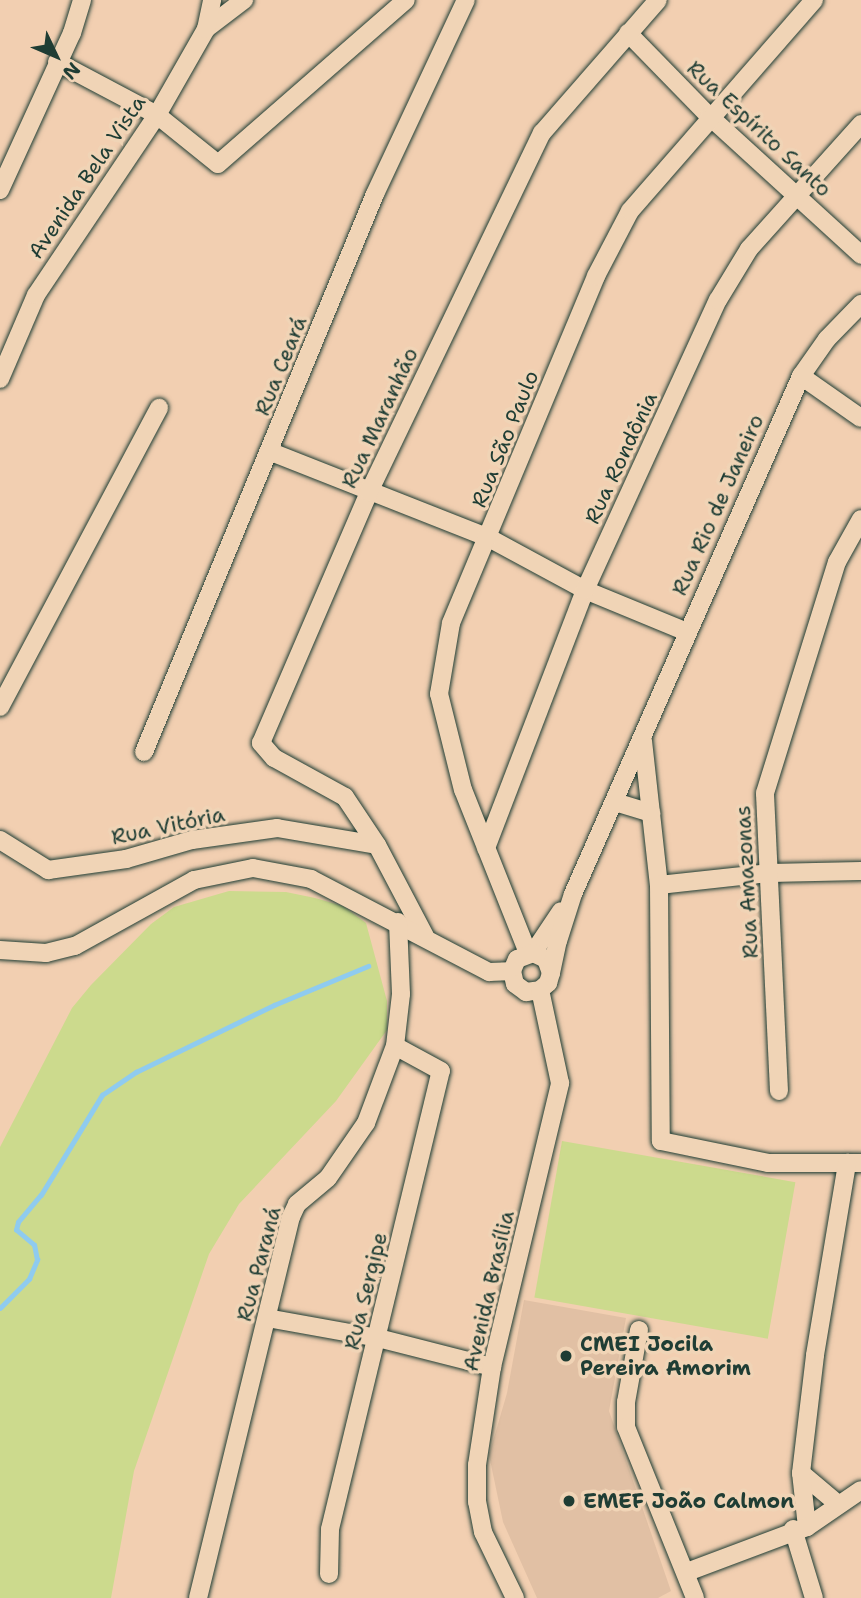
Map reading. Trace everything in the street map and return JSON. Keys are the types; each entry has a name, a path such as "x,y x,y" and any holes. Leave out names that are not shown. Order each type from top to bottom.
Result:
{"street":[{"path":"0,190 82,0"},
{"name":"Avenida Bela Vista","path":"0,379 36,295 157,115 205,29 212,0"},
{"path":"205,29 244,0"},
{"path":"57,62 157,115 218,164 406,0"},
{"name":"Rua Ceará","path":"144,752 271,452 375,194 466,0"},
{"name":"Rua Maranhão","path":"377,845 345,797 274,758 261,743 369,492 542,133 658,0"},
{"name":"Rua São Paulo","path":"531,953 463,790 439,694 451,623 489,538 596,276 630,211 709,116 814,0"},
{"name":"Rua Espírito Santo","path":"628,33 709,116 861,255"},
{"name":"Rua Rondônia","path":"486,848 585,590 718,300 749,249 861,124"},
{"name":"Rua Rio de Janeiro","path":"551,973 573,894 643,741 687,632 801,376 827,339 861,304"},
{"path":"801,376 861,418"},
{"path":"0,707 159,408"},
{"path":"271,452 489,538 585,590 687,632"},
{"name":"Rua Amazonas","path":"779,1091 765,793 837,562 861,519"},
{"name":"Rua Rio de Janeiro","path":"643,741 659,885 661,1141 768,1164 854,1163"},
{"path":"615,802 651,813"},
{"name":"Rua Vitória","path":"0,840 48,870 126,859 192,840 277,828 377,845"},
{"path":"377,845 425,936"},
{"path":"0,950 46,953 75,946 194,880 253,868 311,879 489,971 512,971"},
{"path":"659,885 770,873 861,871"},
{"name":"Rua Rio de Janeiro","path":"531,953 573,894"},
{"name":"Rua Paraná","path":"198,1598 291,1217 298,1204 328,1178 366,1123 395,1046 401,994 398,922"},
{"path":"531,953 546,959 551,973 540,990 520,989 512,971 517,959 531,953"},
{"name":"Avenida Brasília","path":"515,1598 483,1532 477,1502 477,1465 492,1367 560,1083 540,990"},
{"name":"Rua Sergipe","path":"330,1574 330,1529 442,1071 395,1046"},
{"path":"814,1598 800,1528 801,1473 815,1355 854,1163"},
{"path":"267,1318 378,1338 492,1367"},
{"path":"639,1330 626,1402 626,1427 687,1572 691,1597"},
{"path":"801,1473 838,1504"},
{"path":"687,1572 800,1528 861,1490"}],"shaded area":[{"name":"EMEF João Calmon","path":"524,1300 626,1318 609,1411 671,1591 658,1598 537,1598 503,1522 489,1455 507,1393"}],"green space":[{"path":"229,891 286,892 315,898 343,906 366,923 387,1001 387,1030 336,1101 239,1204 209,1254 134,1471 111,1598 0,1598 0,1147 72,1008 91,985 151,924 174,907"},
{"path":"562,1141 795,1182 768,1339 534,1298"}],"waterway":[{"path":"0,1308 29,1279 37,1260 34,1245 16,1230 18,1222 41,1195 102,1095 136,1072 274,1005 368,966"}],"place":[{"name":"CMEI Jocila Pereira Amorim","path":"566,1356"},
{"name":"EMEF João Calmon","path":"569,1501"}]}
